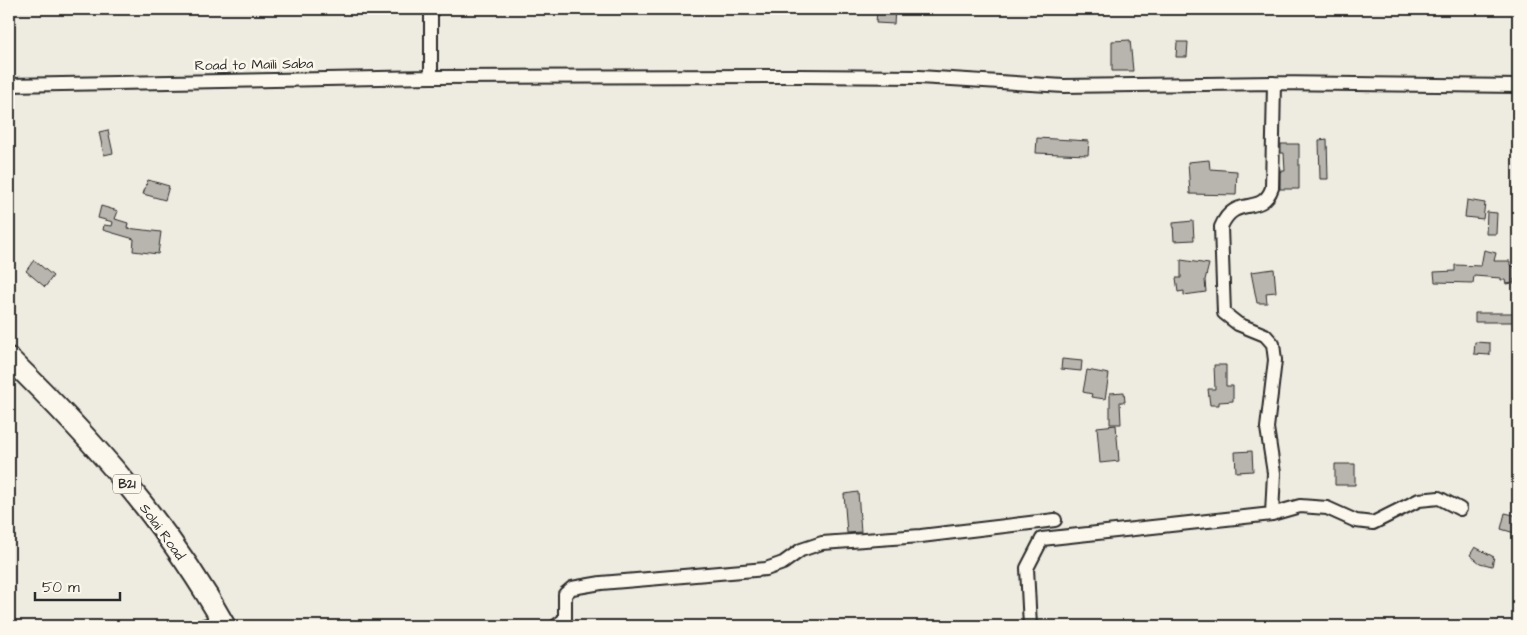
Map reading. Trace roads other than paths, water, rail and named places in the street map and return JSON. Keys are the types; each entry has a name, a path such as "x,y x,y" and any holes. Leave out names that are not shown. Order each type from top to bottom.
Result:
{"highway":[{"name":"Solai Road","path":"9,358 80,429 120,475 170,540 217,624"}],"street":[{"path":"430,9 431,77"},
{"name":"Road to Maili Saba","path":"9,85 431,77 919,77 1064,86 1274,83 1518,86"},
{"path":"1272,514 1274,473 1267,428 1275,360 1273,344 1265,335 1229,319 1224,312 1221,227 1225,218 1232,210 1262,204 1269,196 1272,188 1274,83"},
{"path":"1030,626 1027,568 1042,539 1272,514 1300,506 1327,508 1356,521 1373,523 1419,500 1439,498 1460,508"},
{"path":"556,626 564,619 565,594 572,588 608,582 766,569 784,563 801,550 822,544 921,536 1055,520"}]}
